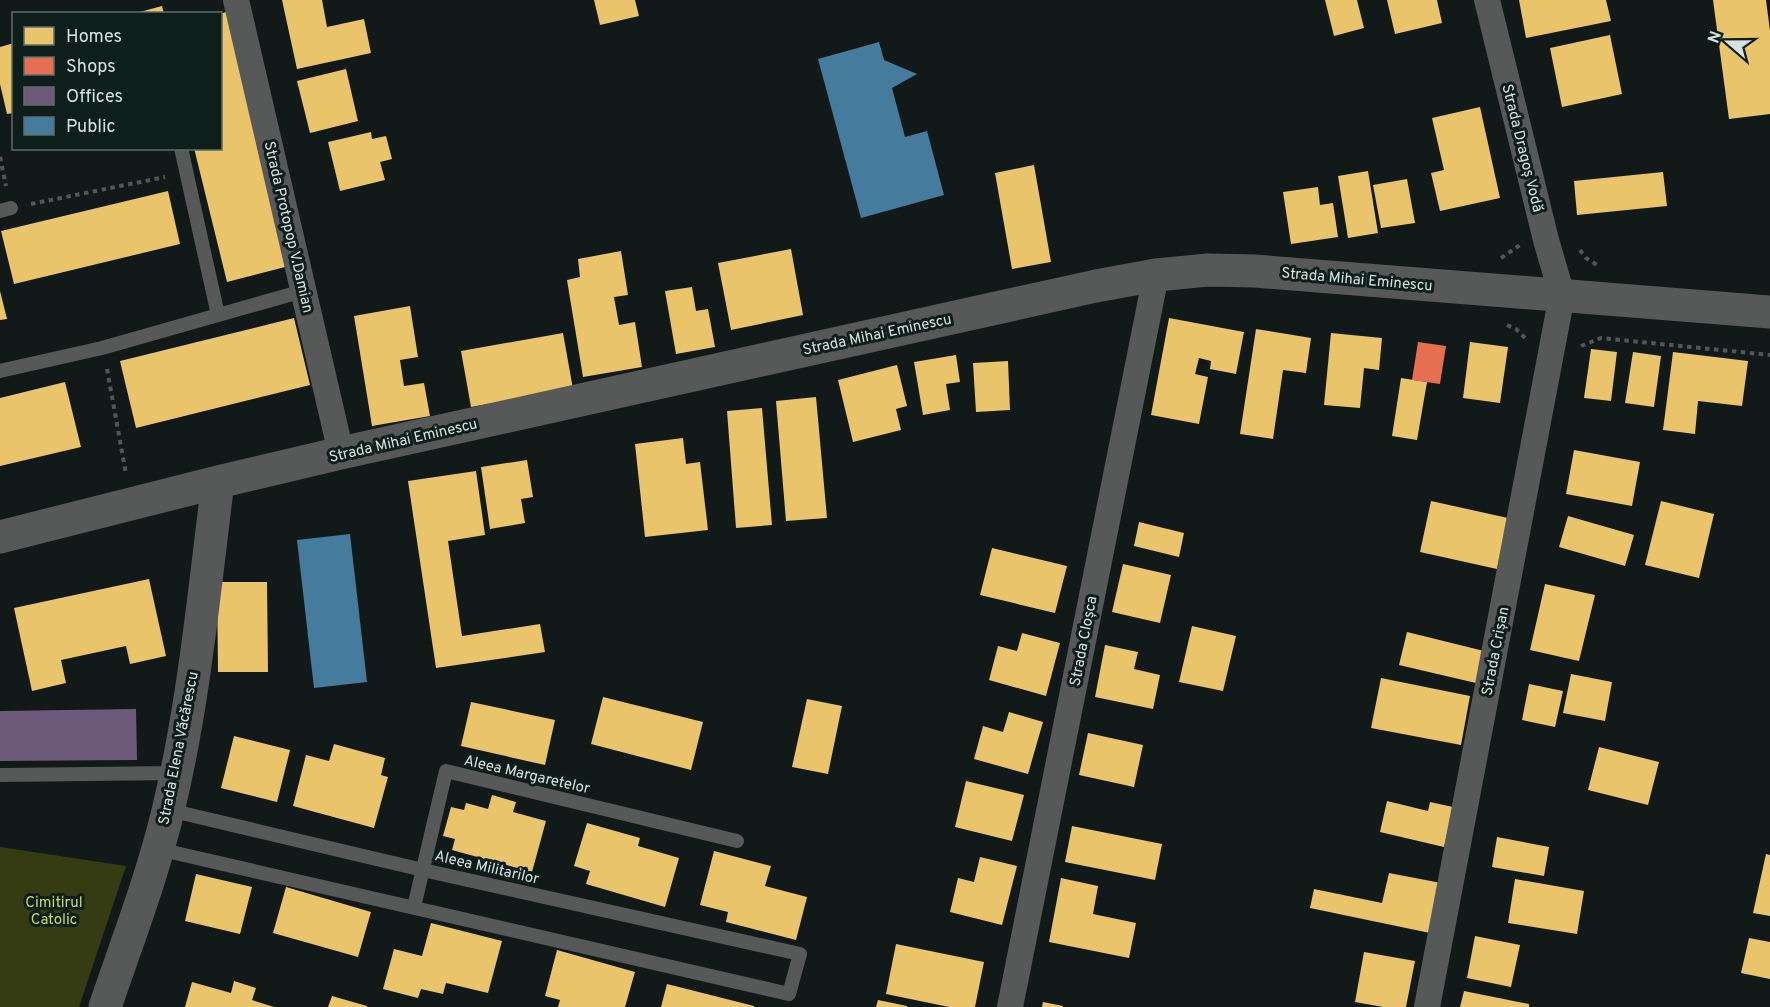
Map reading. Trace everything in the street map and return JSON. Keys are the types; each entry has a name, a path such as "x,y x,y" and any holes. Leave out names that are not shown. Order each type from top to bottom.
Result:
{"street":[{"name":"Strada Protopop V.Damian","path":"236,0 341,453"},
{"name":"Strada Dragoș Vodă","path":"1487,0 1546,240 1562,295"},
{"name":"Strada Mihai Eminescu","path":"0,537 341,453 892,330 1156,275 1208,270 1255,271 1770,312"},
{"name":"Strada Cloșca","path":"1010,1007 1156,275"},
{"name":"Strada Crișan","path":"1427,1007 1562,295"},
{"name":"Strada Elena Văcărescu","path":"105,1007 158,849 176,773 188,710 218,482"}],"lane":[{"path":"181,150 218,315"},
{"path":"0,371 102,348 303,291"},
{"name":"Aleea Margaretelor","path":"414,908 446,771 737,841"},
{"path":"0,775 176,773"},
{"name":"Aleea Militarilor","path":"168,810 423,870 800,954 789,994 414,908"},
{"path":"158,849 414,908"}],"path":[{"path":"0,157 5,210 187,173"},
{"path":"1546,240 1570,237 1586,258 1600,267"},
{"path":"1552,345 1578,347 1601,338 1770,354"},
{"path":"102,348 132,504"}],"green space":[{"name":"Cimitirul Catolic","path":"0,847 126,866 79,1007 0,1007"}],"building: Homes":[{"path":"282,0 322,0 327,27 364,19 371,53 297,69"},
{"path":"594,0 635,0 639,16 600,25"},
{"path":"1325,0 1357,0 1364,28 1334,36"},
{"path":"1387,0 1437,0 1442,23 1395,34"},
{"path":"1519,0 1606,0 1611,21 1526,38"},
{"path":"1713,0 1766,0 1770,31 1770,114 1729,119"},
{"path":"162,6 164,12 140,12"},
{"path":"226,12 289,266 227,282 194,150 222,150 222,13"},
{"path":"1610,35 1622,94 1562,107 1550,48"},
{"path":"12,44 12,113 7,114 0,84 0,47"},
{"path":"346,69 358,121 310,133 297,81"},
{"path":"1480,107 1500,198 1440,211 1431,173 1444,170 1432,118"},
{"path":"371,132 372,139 386,136 392,159 380,162 385,180 340,191 328,142"},
{"path":"1034,165 1051,262 1012,269 995,173"},
{"path":"1368,171 1378,233 1348,238 1338,176"},
{"path":"1663,172 1667,206 1577,215 1574,181"},
{"path":"1407,179 1415,223 1381,228 1373,185"},
{"path":"1318,187 1320,205 1333,203 1338,237 1291,244 1283,192"},
{"path":"168,191 180,244 14,284 1,231"},
{"path":"791,249 803,315 731,330 718,263"},
{"path":"621,251 628,295 614,297 619,325 635,322 642,367 583,377 567,280 580,277 578,259"},
{"path":"692,287 696,311 708,309 715,347 676,354 665,291"},
{"path":"0,291 7,319 0,320"},
{"path":"410,306 418,357 400,360 404,386 424,383 430,416 372,426 354,316"},
{"path":"294,318 310,385 136,428 120,361"},
{"path":"1169,318 1244,332 1236,374 1210,369 1211,361 1199,358 1195,374 1208,377 1199,424 1151,415"},
{"path":"1256,329 1311,338 1306,373 1283,370 1273,439 1240,434"},
{"path":"563,333 573,389 471,407 461,351"},
{"path":"1331,333 1382,338 1379,370 1364,368 1360,408 1324,405"},
{"path":"1470,342 1508,347 1500,403 1463,398"},
{"path":"1591,349 1617,352 1611,401 1584,398"},
{"path":"1633,352 1661,356 1654,407 1625,403"},
{"path":"1673,352 1748,361 1742,406 1698,401 1695,434 1663,430"},
{"path":"956,355 960,382 946,384 950,410 923,415 914,362"},
{"path":"1008,361 1010,410 976,412 973,363"},
{"path":"897,365 907,406 896,409 901,430 853,442 838,380"},
{"path":"1401,378 1427,382 1417,440 1392,436"},
{"path":"65,382 81,447 0,466 0,398"},
{"path":"816,397 827,518 786,521 776,401"},
{"path":"762,408 772,525 736,528 727,411"},
{"path":"683,438 686,464 700,462 708,530 645,537 635,444"},
{"path":"1574,450 1640,462 1632,506 1566,494"},
{"path":"527,460 533,497 521,499 525,523 490,529 481,467"},
{"path":"476,471 485,535 448,541 462,636 540,624 545,652 436,668 408,481"},
{"path":"1431,501 1508,518 1497,569 1420,552"},
{"path":"1661,501 1714,514 1699,578 1645,565"},
{"path":"1568,516 1634,535 1625,566 1559,547"},
{"path":"1139,522 1184,533 1179,557 1134,546"},
{"path":"992,548 1067,566 1055,613 980,595"},
{"path":"1123,564 1171,575 1160,623 1112,612"},
{"path":"149,579 166,656 130,664 126,646 61,660 66,683 32,691 14,608"},
{"path":"217,582 267,582 268,672 218,672"},
{"path":"1545,584 1595,595 1579,661 1530,650"},
{"path":"1192,626 1236,636 1223,691 1179,682"},
{"path":"1407,632 1484,651 1476,683 1399,665"},
{"path":"1022,633 1060,643 1046,696 989,680 998,646 1017,651"},
{"path":"1105,645 1138,652 1134,669 1160,675 1153,709 1095,697"},
{"path":"1571,674 1612,682 1605,721 1563,713"},
{"path":"1381,678 1470,696 1461,745 1371,728"},
{"path":"1529,684 1563,691 1555,727 1522,720"},
{"path":"603,697 703,722 691,770 591,744"},
{"path":"807,699 842,706 828,774 792,767"},
{"path":"471,702 555,720 545,765 461,746"},
{"path":"1009,712 1043,722 1028,774 974,759 983,726 1003,732"},
{"path":"1088,733 1143,745 1134,787 1079,775"},
{"path":"234,736 290,750 277,802 221,788"},
{"path":"334,744 385,758 381,775 388,777 374,828 293,806 306,755 329,761"},
{"path":"1599,747 1659,762 1648,805 1588,790"},
{"path":"966,781 1024,795 1012,841 955,827"},
{"path":"492,795 516,802 513,812 546,821 532,872 452,850 455,839 443,836 451,807 464,810 466,803 488,809"},
{"path":"1387,801 1428,811 1430,802 1453,807 1444,847 1380,832"},
{"path":"587,823 640,838 638,846 679,858 665,907 586,884 590,871 574,866"},
{"path":"1072,826 1162,844 1155,880 1065,862"},
{"path":"1497,837 1549,847 1544,876 1492,867"},
{"path":"714,851 771,866 765,886 807,897 796,940 726,922 728,912 700,905"},
{"path":"1766,854 1770,855 1770,916 1753,913"},
{"path":"980,857 1017,866 1002,925 950,912 958,878 974,882"},
{"path":"1389,873 1441,883 1430,933 1310,908 1314,889 1382,903"},
{"path":"196,874 252,887 240,934 185,921"},
{"path":"1061,878 1098,886 1093,914 1136,923 1129,958 1049,942"},
{"path":"1515,879 1584,891 1577,934 1508,923"},
{"path":"286,887 371,912 358,957 273,933"},
{"path":"431,923 502,941 488,993 446,983 443,994 421,989 418,998 383,989 394,949 422,956"},
{"path":"1475,936 1520,945 1511,987 1467,978"},
{"path":"1749,938 1770,942 1770,979 1741,973"},
{"path":"896,944 984,962 975,1007 949,1007 886,994"},
{"path":"557,950 635,972 625,1007 558,1007 560,1000 545,996"},
{"path":"1364,952 1415,961 1406,1007 1383,1007 1355,1002"},
{"path":"234,981 256,988 252,1000 274,1007 185,1007 192,982 231,993"},
{"path":"667,984 754,1006 754,1007 661,1007"},
{"path":"1464,991 1529,1004 1529,1007 1460,1007"},
{"path":"332,996 367,1006 367,1007 328,1007"},
{"path":"878,1000 907,1006 907,1007 876,1007"},
{"path":"1043,1002 1063,1006 1063,1007 1042,1007"}],"building: Shops":[{"path":"1418,342 1446,346 1440,384 1412,380"}],"building: Offices":[{"path":"136,709 137,760 0,761 0,711"}],"building: Public":[{"path":"879,42 884,60 917,74 892,88 905,137 927,131 944,195 861,218 818,59"},
{"path":"350,534 367,682 314,688 297,540"}]}
